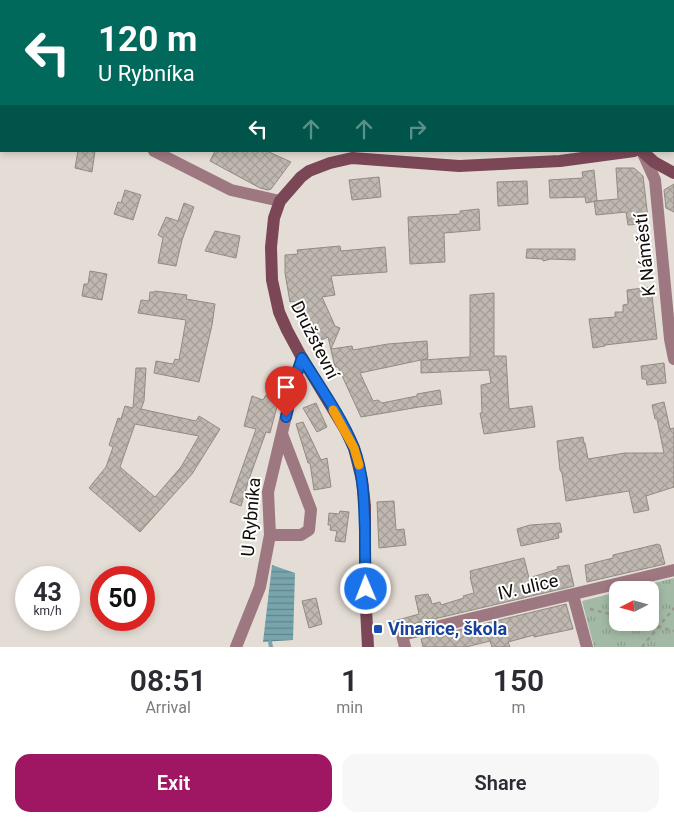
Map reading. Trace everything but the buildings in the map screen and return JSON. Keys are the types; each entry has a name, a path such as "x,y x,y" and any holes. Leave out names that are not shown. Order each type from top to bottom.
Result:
{"main road":[{"name":"Družstevní","path":"368,647 365,506 361,474 354,448 346,431 302,358 279,312 272,280 271,247 274,218 280,201 301,177 309,171 330,163 352,158 459,166 560,161 627,152"},
{"path":"643,152 654,162 674,172"}],"street":[{"path":"156,152 231,190 280,201"},
{"name":"K Náměstí","path":"642,152 655,180 674,359"},
{"name":"U Rybníka","path":"236,647 260,587 270,535 268,492 294,382 302,358"},
{"path":"270,535 301,535 309,530 311,510 282,434"},
{"name":"IV. ulice","path":"405,647 402,635 575,600 674,570"},
{"path":"575,600 587,647"}],"path":[{"path":"575,600 609,613"},
{"path":"659,626 674,608"},
{"path":"659,627 674,631"},
{"path":"642,647 655,631"}],"green space":[{"path":"674,578 674,647 594,647 582,601 609,594 609,631 659,631 659,582"}],"water":[{"path":"272,565 295,573 293,640 263,642"}],"waterway":[{"path":"270,642 271,647"}],"slow traffic":[{"path":"333,410 346,431 359,465"}],"place":[{"name":"Vinařice, škola","path":"378,629"}],"route":[{"path":"286,417 302,358 339,419 354,448 364,492 366,589"}]}
